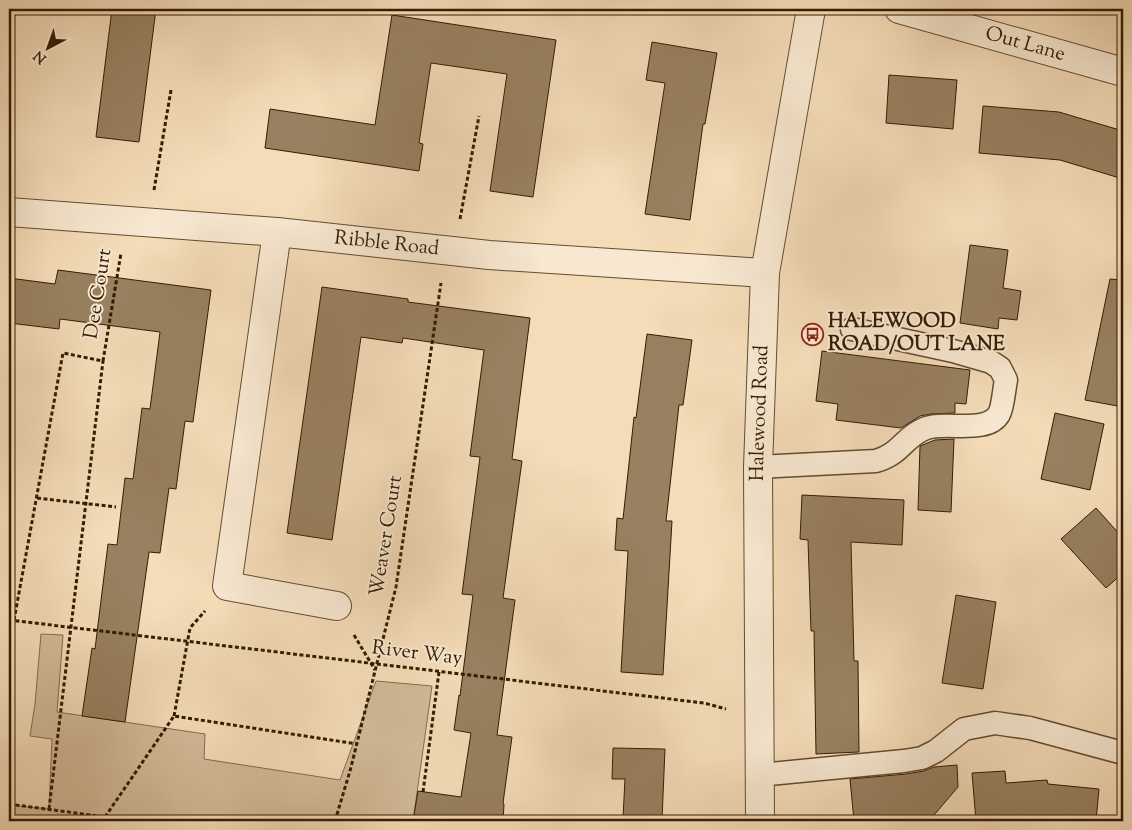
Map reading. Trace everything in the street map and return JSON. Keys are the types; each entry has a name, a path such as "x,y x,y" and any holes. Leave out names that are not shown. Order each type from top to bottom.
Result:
{"street":[{"name":"Halewood Road","path":"760,821 758,468 765,274 810,9"},
{"name":"Out Lane","path":"899,9 1123,72"},
{"name":"Ribble Road","path":"9,212 278,232 489,255 765,274"},
{"path":"278,232 227,586 337,606"}],"lane":[{"path":"758,468 876,461 887,458 895,453 915,434 925,428 934,426 976,426 991,422 998,415 1006,380 1000,368 991,362 953,351 852,329"},
{"path":"759,775 922,758 936,752 964,730 995,723 1030,728 1123,753"}],"path":[{"name":"Dee Court","path":"14,620 63,353 103,361 171,90"},
{"name":"Weaver Court","path":"336,821 396,587 450,251 479,116"},
{"path":"49,809 103,361"},
{"path":"37,498 116,507"},
{"path":"9,804 104,819 174,716 190,628 227,586"},
{"path":"337,606 375,670"},
{"name":"River Way","path":"9,620 704,703 758,718"},
{"path":"423,792 439,672"},
{"path":"174,716 357,744"}],"shaded area":[{"path":"41,634 63,635 57,712 205,734 204,759 340,780 376,681 432,686 413,821 9,821 9,805 49,809 52,739 30,736 35,704"}],"building":[{"path":"112,9 156,9 139,142 96,137"},
{"path":"392,15 556,40 533,197 490,191 507,74 431,63 419,143 423,144 419,171 265,148 270,109 375,125"},
{"path":"652,42 717,53 705,124 703,124 690,220 645,214 665,83 646,80"},
{"path":"889,75 957,80 953,129 886,123"},
{"path":"983,106 1059,112 1123,131 1123,179 1060,160 979,153"},
{"path":"970,245 1008,250 1003,288 1021,291 1017,320 999,318 998,329 960,323"},
{"path":"58,270 211,290 193,422 185,421 176,489 169,488 160,553 149,552 125,722 82,716 92,648 95,649 108,544 117,545 125,478 133,479 142,408 150,409 160,332 60,319 59,329 9,323 9,278 55,284"},
{"path":"1110,279 1123,280 1123,407 1085,400"},
{"path":"322,287 408,299 408,302 530,318 512,459 522,461 503,598 515,600 497,735 512,737 503,803 503,821 413,821 418,791 461,797 471,733 454,730 473,595 462,594 480,457 470,456 484,350 403,338 402,343 361,337 332,540 287,533"},
{"path":"647,334 692,340 683,405 679,405 666,521 672,521 663,675 621,672 628,551 615,550 617,518 623,519 634,417 636,418"},
{"path":"822,351 970,370 966,404 955,403 955,413 920,416 901,428 836,420 838,404 816,401"},
{"path":"1055,413 1104,424 1090,490 1041,479"},
{"path":"954,439 951,512 918,510 920,446 935,440"},
{"path":"802,495 904,500 902,545 851,542 854,661 858,661 859,752 816,754 814,631 811,631 808,540 800,539"},
{"path":"1096,508 1123,538 1123,573 1106,588 1061,539"},
{"path":"956,595 996,602 983,689 942,683"},
{"path":"613,748 665,749 662,819 623,818 625,779 612,779"},
{"path":"957,765 958,787 929,821 854,821 850,779 906,774 934,767"},
{"path":"1005,771 1006,783 1047,780 1048,784 1099,789 1096,821 976,821 972,773"}],"place":[{"name":"HALEWOOD ROAD/OUT LANE","path":"812,334"}]}
